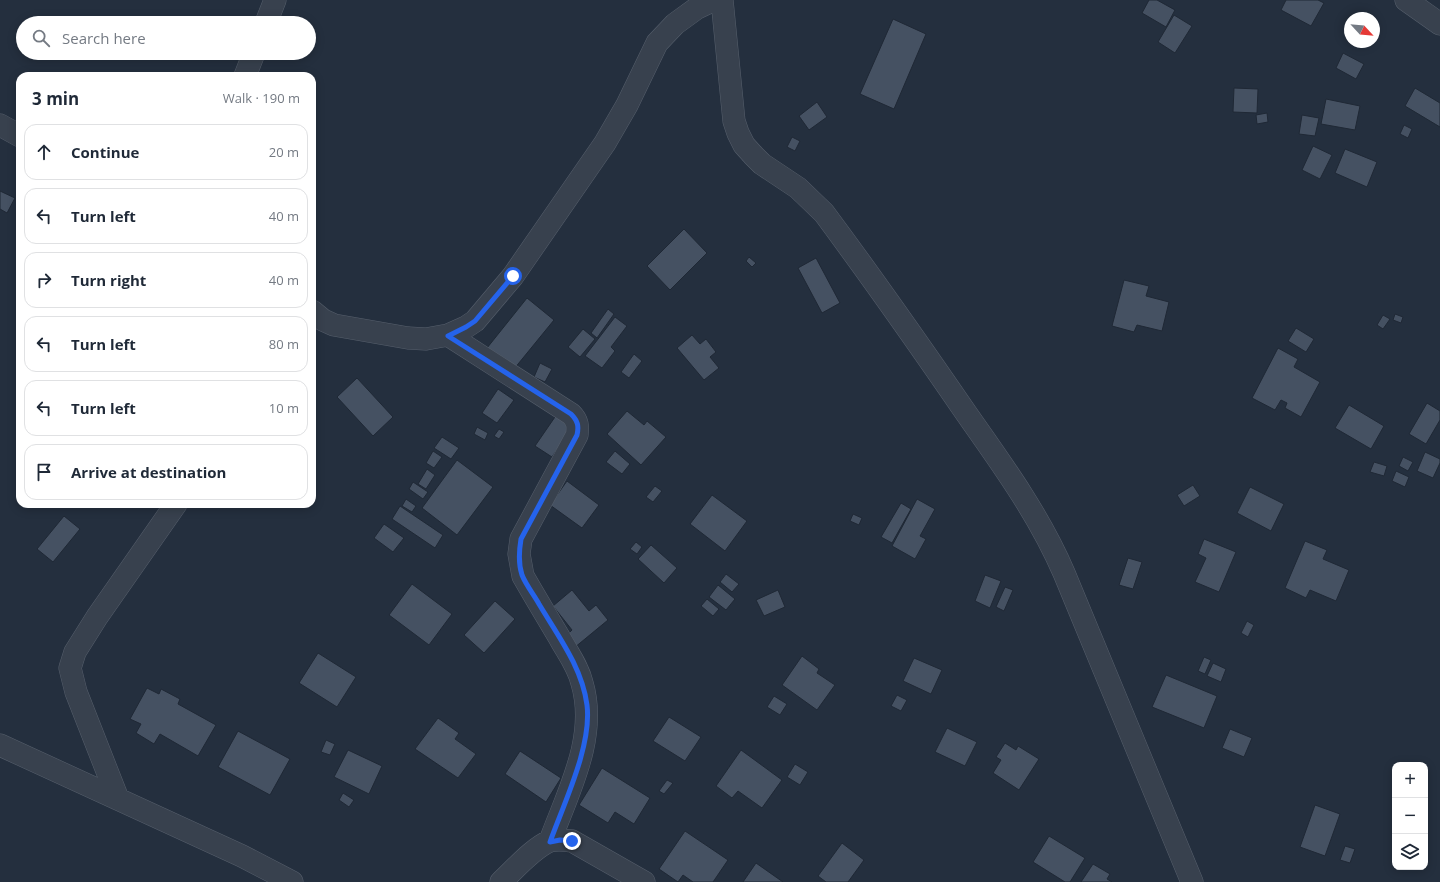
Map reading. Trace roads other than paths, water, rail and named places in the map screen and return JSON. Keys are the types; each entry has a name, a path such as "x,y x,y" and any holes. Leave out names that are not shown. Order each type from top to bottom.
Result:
{"street":[{"path":"269,16 276,0"},
{"path":"316,321 408,338 437,338 448,336 475,321 513,276 605,143 627,105 657,43 675,24 697,8 714,0"},
{"path":"722,0 734,121 744,145 762,164 798,188 824,213 962,406 1052,544 1192,882"},
{"path":"1406,0 1440,24"},
{"path":"247,72 251,60"},
{"path":"0,125 16,134"},
{"path":"448,336 571,414 576,420 578,427 577,435 533,514 520,546 520,566 523,576 576,665 587,706 586,730 583,748 550,842"},
{"path":"118,799 76,692 70,668 75,652 97,617 173,508"},
{"path":"0,745 242,856 292,882"},
{"path":"501,882 538,849 550,842 560,840 572,841 644,882"}]}
